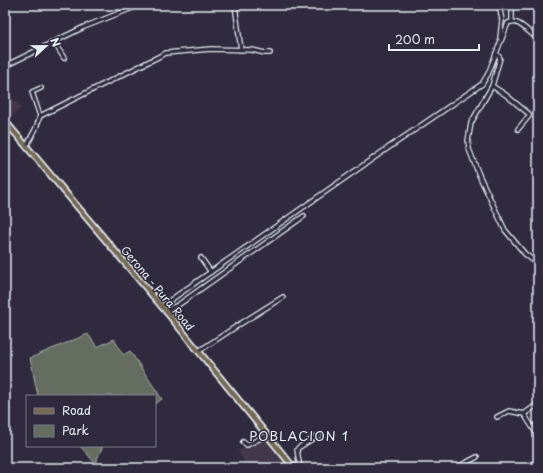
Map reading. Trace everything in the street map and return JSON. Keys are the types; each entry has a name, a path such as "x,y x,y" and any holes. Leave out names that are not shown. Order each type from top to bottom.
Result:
{"main road":[{"name":"Gerona - Pura Road","path":"5,122 200,351 294,468"}],"street":[{"path":"5,66 84,27 140,5"},
{"path":"235,5 241,50"},
{"path":"499,5 502,20 499,46"},
{"path":"512,5 512,21"},
{"path":"162,306 482,84 485,80 507,24 512,21"},
{"path":"512,21 516,22 538,38"},
{"path":"54,42 64,58"},
{"path":"40,116 166,53 211,49 270,53"},
{"path":"496,53 500,58 492,86 471,123 468,141 469,149 479,175 505,230 525,254 538,264"},
{"path":"492,86 506,95 529,114 518,129"},
{"path":"26,147 36,128 40,116 32,92 41,88"},
{"path":"168,313 304,216"},
{"path":"201,258 211,272"},
{"path":"200,351 283,297"},
{"path":"524,414 538,404"},
{"path":"497,417 509,411 524,414 538,436"},
{"path":"243,442 247,445 267,434"},
{"path":"300,468 298,448 317,436 320,436"},
{"path":"456,468 477,457"},
{"path":"522,468 538,462"}],"shaded area":[{"path":"5,89 21,108 8,119 5,116"},
{"path":"265,436 290,468 248,468 238,451"}],"green space":[{"path":"88,334 97,347 114,339 123,355 130,351 162,399 156,403 156,395 38,395 30,358"},
{"path":"81,447 103,447 95,463"}],"district":[{"name":"POBLACION 1","path":"299,435"}]}
